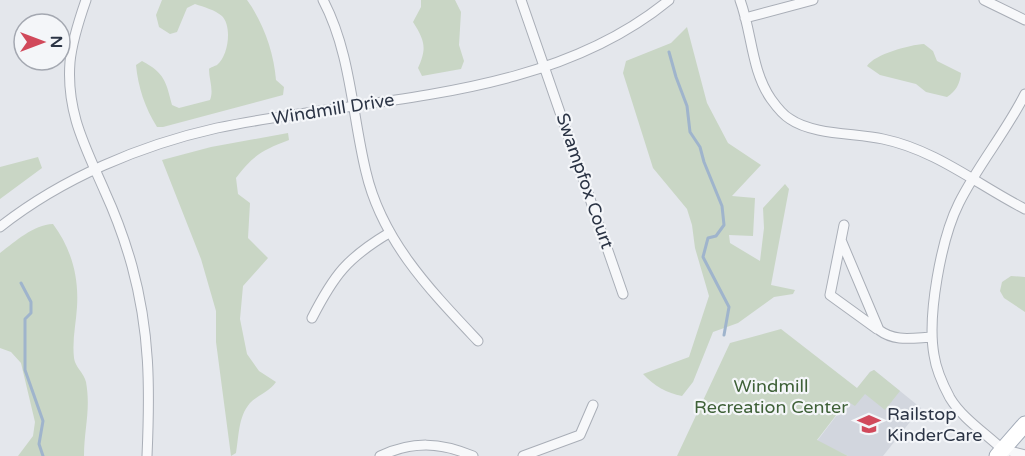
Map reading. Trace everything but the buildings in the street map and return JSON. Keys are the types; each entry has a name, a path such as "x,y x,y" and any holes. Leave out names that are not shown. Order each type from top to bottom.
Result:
{"main road":[{"path":"1002,454 1025,424"}],"street":[{"path":"86,0 75,33 70,61 69,84 72,107 77,129 121,233 132,266 142,314 150,375 147,456"},
{"path":"322,0 337,35 345,62 366,174 388,232 413,269 478,341"},
{"name":"Swampfox Court","path":"521,0 623,294"},
{"name":"Windmill Drive","path":"0,227 44,197 95,170 168,141 202,132 484,84 546,68 586,51 638,23 669,0"},
{"path":"740,0 757,71 765,89 790,120 812,128 899,143 936,157 1025,209"},
{"path":"745,18 813,0"},
{"path":"984,0 1025,20"},
{"path":"1025,93 959,203 944,245 932,337 935,363 951,399 1002,454 1025,455"},
{"path":"844,225 830,295 887,337 894,339 932,337"},
{"path":"312,318 329,285 343,267 356,254 388,232"},
{"path":"841,240 879,330"},
{"path":"523,456 580,435 593,405"},
{"path":"380,456 402,448 429,444 447,447 473,456"}],"shaded area":[{"name":"Railstop KinderCare","path":"874,370 921,408 883,456 848,456 817,441 870,372"}],"green space":[{"path":"162,0 247,0 267,38 276,80 284,87 283,95 157,127 143,97 136,65 142,61 160,74 166,84 172,105 179,108 210,100 209,69 221,60 228,40 227,26 222,16 213,10 195,4 187,8 177,32 170,34 159,27 156,15"},
{"path":"421,0 455,0 461,12 459,45 464,61 461,69 422,76 418,68 424,50 420,34 413,22 421,7"},
{"path":"687,27 707,103 728,143 761,165 732,196 755,198 753,236 729,235 730,243 760,261 764,228 763,208 785,184 789,189 771,285 795,290 793,294 774,297 738,323 713,332 693,382 682,396 661,388 643,374 689,357 709,296 695,248 687,209 653,168 623,73 626,61 671,43"},
{"path":"924,44 933,51 937,61 961,73 957,87 947,97 926,92 916,84 880,75 867,66 885,54 901,48"},
{"path":"288,133 289,140 259,154 236,178 238,194 250,203 248,238 268,258 243,286 240,319 247,354 259,371 276,382 246,408 236,453 231,456 216,342 216,311 201,259 162,160 211,147"},
{"path":"38,157 42,168 0,199 0,167"},
{"path":"53,224 69,253 77,284 74,358 86,382 88,402 84,456 18,456 33,436 35,422 21,363 11,352 0,348 0,253 32,230"},
{"path":"1011,276 1025,277 1025,312 1004,298 1000,291 1002,282"},
{"name":"Windmill Recreation Center","path":"781,329 857,388 874,370 900,391 885,410 865,394 855,406 847,401 817,440 848,456 677,456 730,343"}],"waterway":[{"path":"669,52 687,106 690,132 700,147 722,206 724,225 716,236 708,238 703,257 729,307 724,335"},
{"path":"21,283 31,302 31,313 25,319 25,370 43,421 39,444 43,456"}],"place":[{"name":"Railstop KinderCare","path":"869,424"}]}
